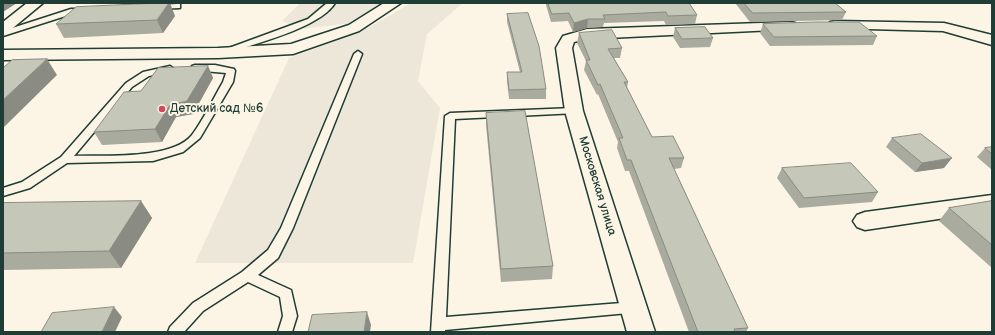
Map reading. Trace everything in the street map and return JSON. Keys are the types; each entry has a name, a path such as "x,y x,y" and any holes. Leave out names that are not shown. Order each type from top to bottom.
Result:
{"street":[{"path":"3,29 36,3"},
{"path":"3,54 218,53 293,48 354,28 394,3"},
{"name":"Московская улица","path":"641,332 574,111 564,48 568,39 587,34 804,25"},
{"path":"820,25 944,27 992,40"},
{"path":"865,221 992,204"}],"lane":[{"path":"218,53 310,21 328,8 330,3"},
{"path":"145,8 177,6"},
{"path":"3,34 74,11 90,11"},
{"path":"175,332 198,307 247,276 273,254 287,228 358,54"},
{"path":"3,192 26,185 65,160 129,85 146,74 182,68 215,68 231,71 228,82 195,138 179,150 153,157 65,160"},
{"path":"574,111 450,116 438,328 634,308"},
{"path":"247,276 286,294 290,316 285,332"}],"shaded area":[{"path":"300,3 381,3 352,23 301,29 282,21"},
{"path":"411,3 463,3 427,34 418,81 440,108 413,263 195,263 289,58 361,32"}],"building":[{"path":"169,3 157,20 56,24 76,7"},
{"path":"548,3 689,3 697,15 668,16 666,12 603,15 605,19 588,19 574,23 569,13 552,14"},
{"path":"744,3 835,3 846,12 753,13"},
{"path":"528,13 539,46 546,89 509,90 507,72 522,72 507,14"},
{"path":"859,22 877,36 774,37 763,24"},
{"path":"705,27 713,38 682,39 675,28"},
{"path":"612,30 622,48 608,49 628,82 624,82 652,137 673,136 684,158 669,158 748,328 734,329 735,332 698,332 631,160 627,160 619,138 623,138 600,84 598,85 586,60 590,60 579,33"},
{"path":"47,59 3,100 3,68 12,60"},
{"path":"208,66 187,101 170,105 155,129 94,132 124,92 141,91 158,68"},
{"path":"525,111 553,266 501,269 486,113"},
{"path":"921,134 952,158 922,163 892,138"},
{"path":"992,147 992,154 985,148"},
{"path":"851,163 878,192 804,198 782,168"},
{"path":"141,201 109,251 3,253 3,203"},
{"path":"992,201 992,245 949,208"},
{"path":"114,307 102,332 41,332 52,313"},
{"path":"367,312 364,332 308,332 312,315"}],"place":[{"name":"Детский сад №6","path":"162,109"}]}
